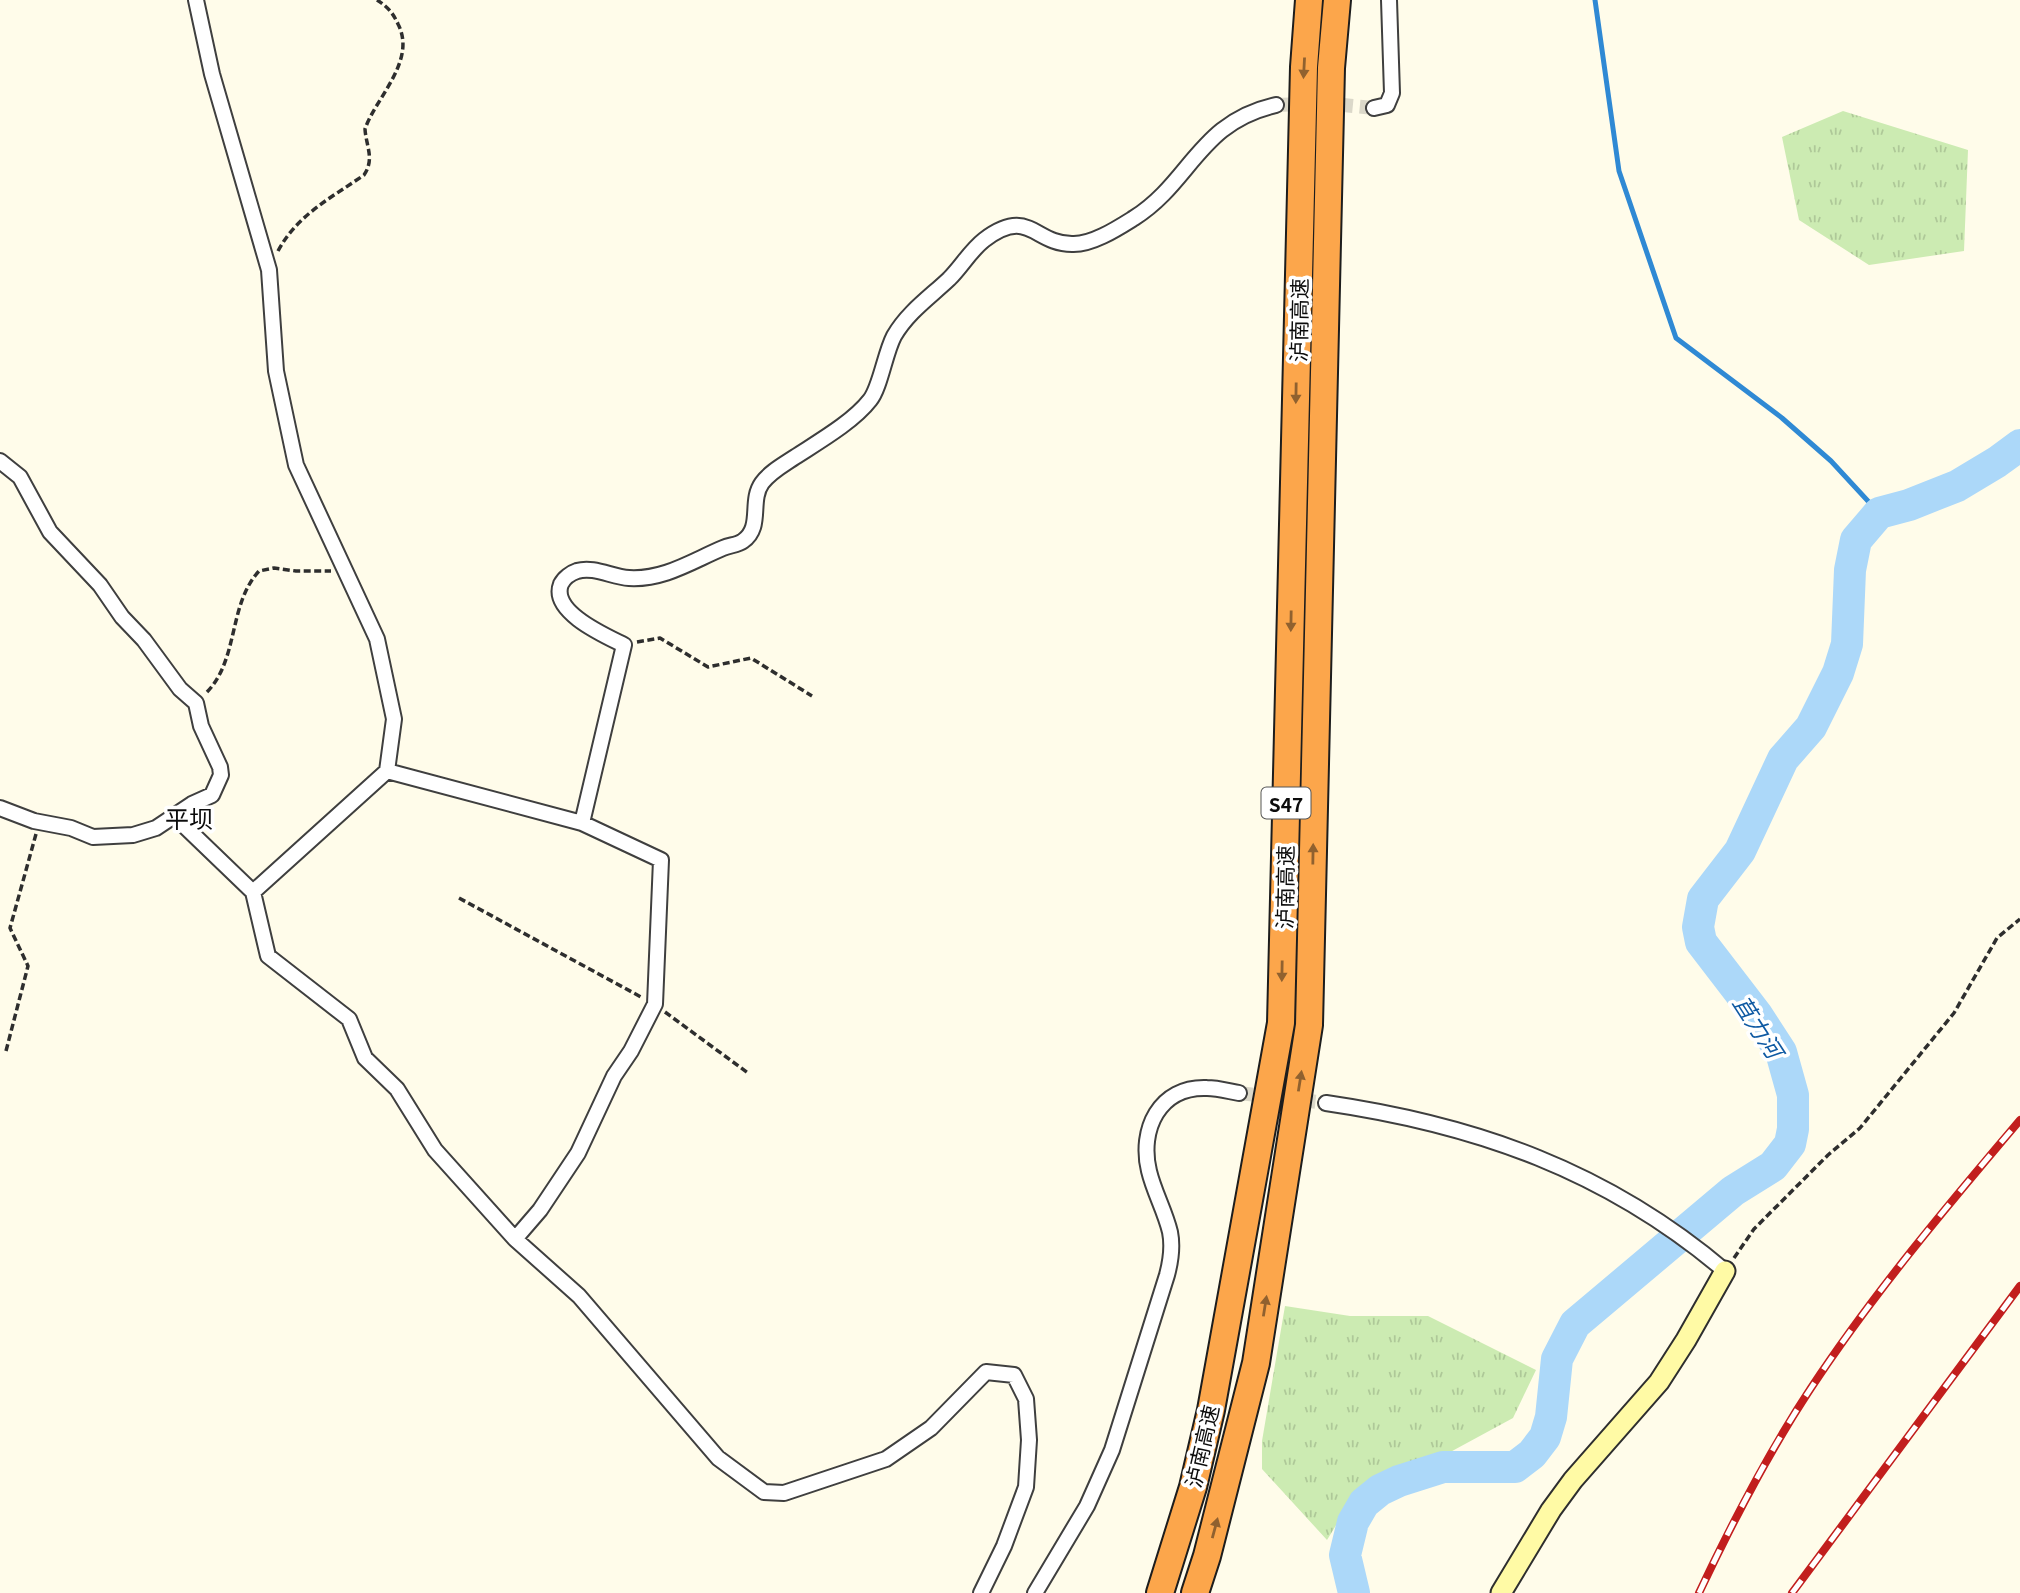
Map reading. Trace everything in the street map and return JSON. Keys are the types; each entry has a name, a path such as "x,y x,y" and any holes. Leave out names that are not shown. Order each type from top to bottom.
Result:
{"highway":[{"name":"泸南高速","path":"1160,1593 1193,1487 1213,1398 1281,1023 1304,67 1309,0"},
{"name":"泸南高速","path":"1195,1593 1213,1534 1256,1363 1309,1025 1331,68 1337,0"}],"street":[{"path":"196,0 212,74 269,270 276,371 296,465 377,639 394,719 387,771 253,892"},
{"path":"1374,108 1387,106 1392,93 1389,0"},
{"path":"582,823 624,645 590,627 569,611 560,595 560,587 568,576 584,570 627,578 654,576 685,567 724,547 745,540 754,526 756,495 763,480 841,425 870,400 888,349 902,324 985,239 1002,230 1018,226 1028,227 1053,241 1077,244 1111,231 1153,204 1220,131 1239,117 1276,105"},
{"path":"0,461 20,477 50,532 100,584 122,617 144,640 180,689 196,703 201,726 221,775 212,795 156,828 133,835 93,837 0,808"},
{"path":"387,771 582,823 661,860 655,1004 631,1051 614,1076 578,1153 540,1210 515,1239"},
{"path":"174,816 253,892 268,956 349,1020 365,1058 397,1089 435,1150 515,1239 579,1296 718,1458 764,1492 783,1493 886,1459 931,1428 986,1372 1014,1376 1026,1399 1029,1440 1026,1487 981,1593"},
{"path":"1035,1593 1087,1506 1112,1450 1167,1275 1172,1253 1170,1233 1149,1170 1147,1130 1162,1104 1180,1093 1205,1087 1239,1093"},
{"path":"1326,1102 1411,1118 1497,1142 1575,1173 1644,1210 1702,1251 1725,1271 1659,1382 1573,1480 1551,1510 1501,1593"}],"path":[{"path":"269,270 292,228 364,175 368,169 371,150 365,129 396,72 404,36 392,12 377,0"},
{"path":"196,703 214,685 221,672 245,591 259,571 274,568 346,571"},
{"path":"624,645 660,638 708,667 751,658 812,696"},
{"path":"6,1051 28,966 10,928 39,822"},
{"path":"458,898 655,1004 748,1073"},
{"path":"1725,1271 1755,1229 1828,1155 1860,1128 1954,1013 1997,938 2020,919"}],"green space":[{"path":"1843,111 1968,150 1964,251 1869,265 1799,220 1782,137"},
{"path":"1285,1306 1350,1316 1428,1316 1536,1370 1513,1418 1419,1469 1375,1484 1349,1504 1327,1540 1262,1469 1262,1441"}],"waterway":[{"path":"1595,0 1619,171 1676,338 1782,418 1831,461 1879,513"},
{"name":"苴力河","path":"1354,1593 1345,1555 1353,1522 1364,1503 1380,1490 1399,1481 1443,1467 1515,1467 1532,1454 1545,1437 1551,1417 1557,1359 1575,1324 1733,1191 1773,1166 1790,1144 1793,1095 1781,1052 1757,1015 1701,942 1698,927 1703,899 1740,851 1783,759 1811,727 1838,673 1847,644 1850,570 1856,540 1879,513 1909,505 1957,486 2020,445"}],"tunnel":[{"path":"1276,105 1323,103 1374,108"},
{"path":"1239,1093 1326,1103"}],"railway":[{"path":"1699,1593 1751,1489 1811,1388 1885,1285 2020,1120"},
{"path":"1792,1593 2020,1286"}],"district":[{"name":"平坝","path":"189,817"}]}
